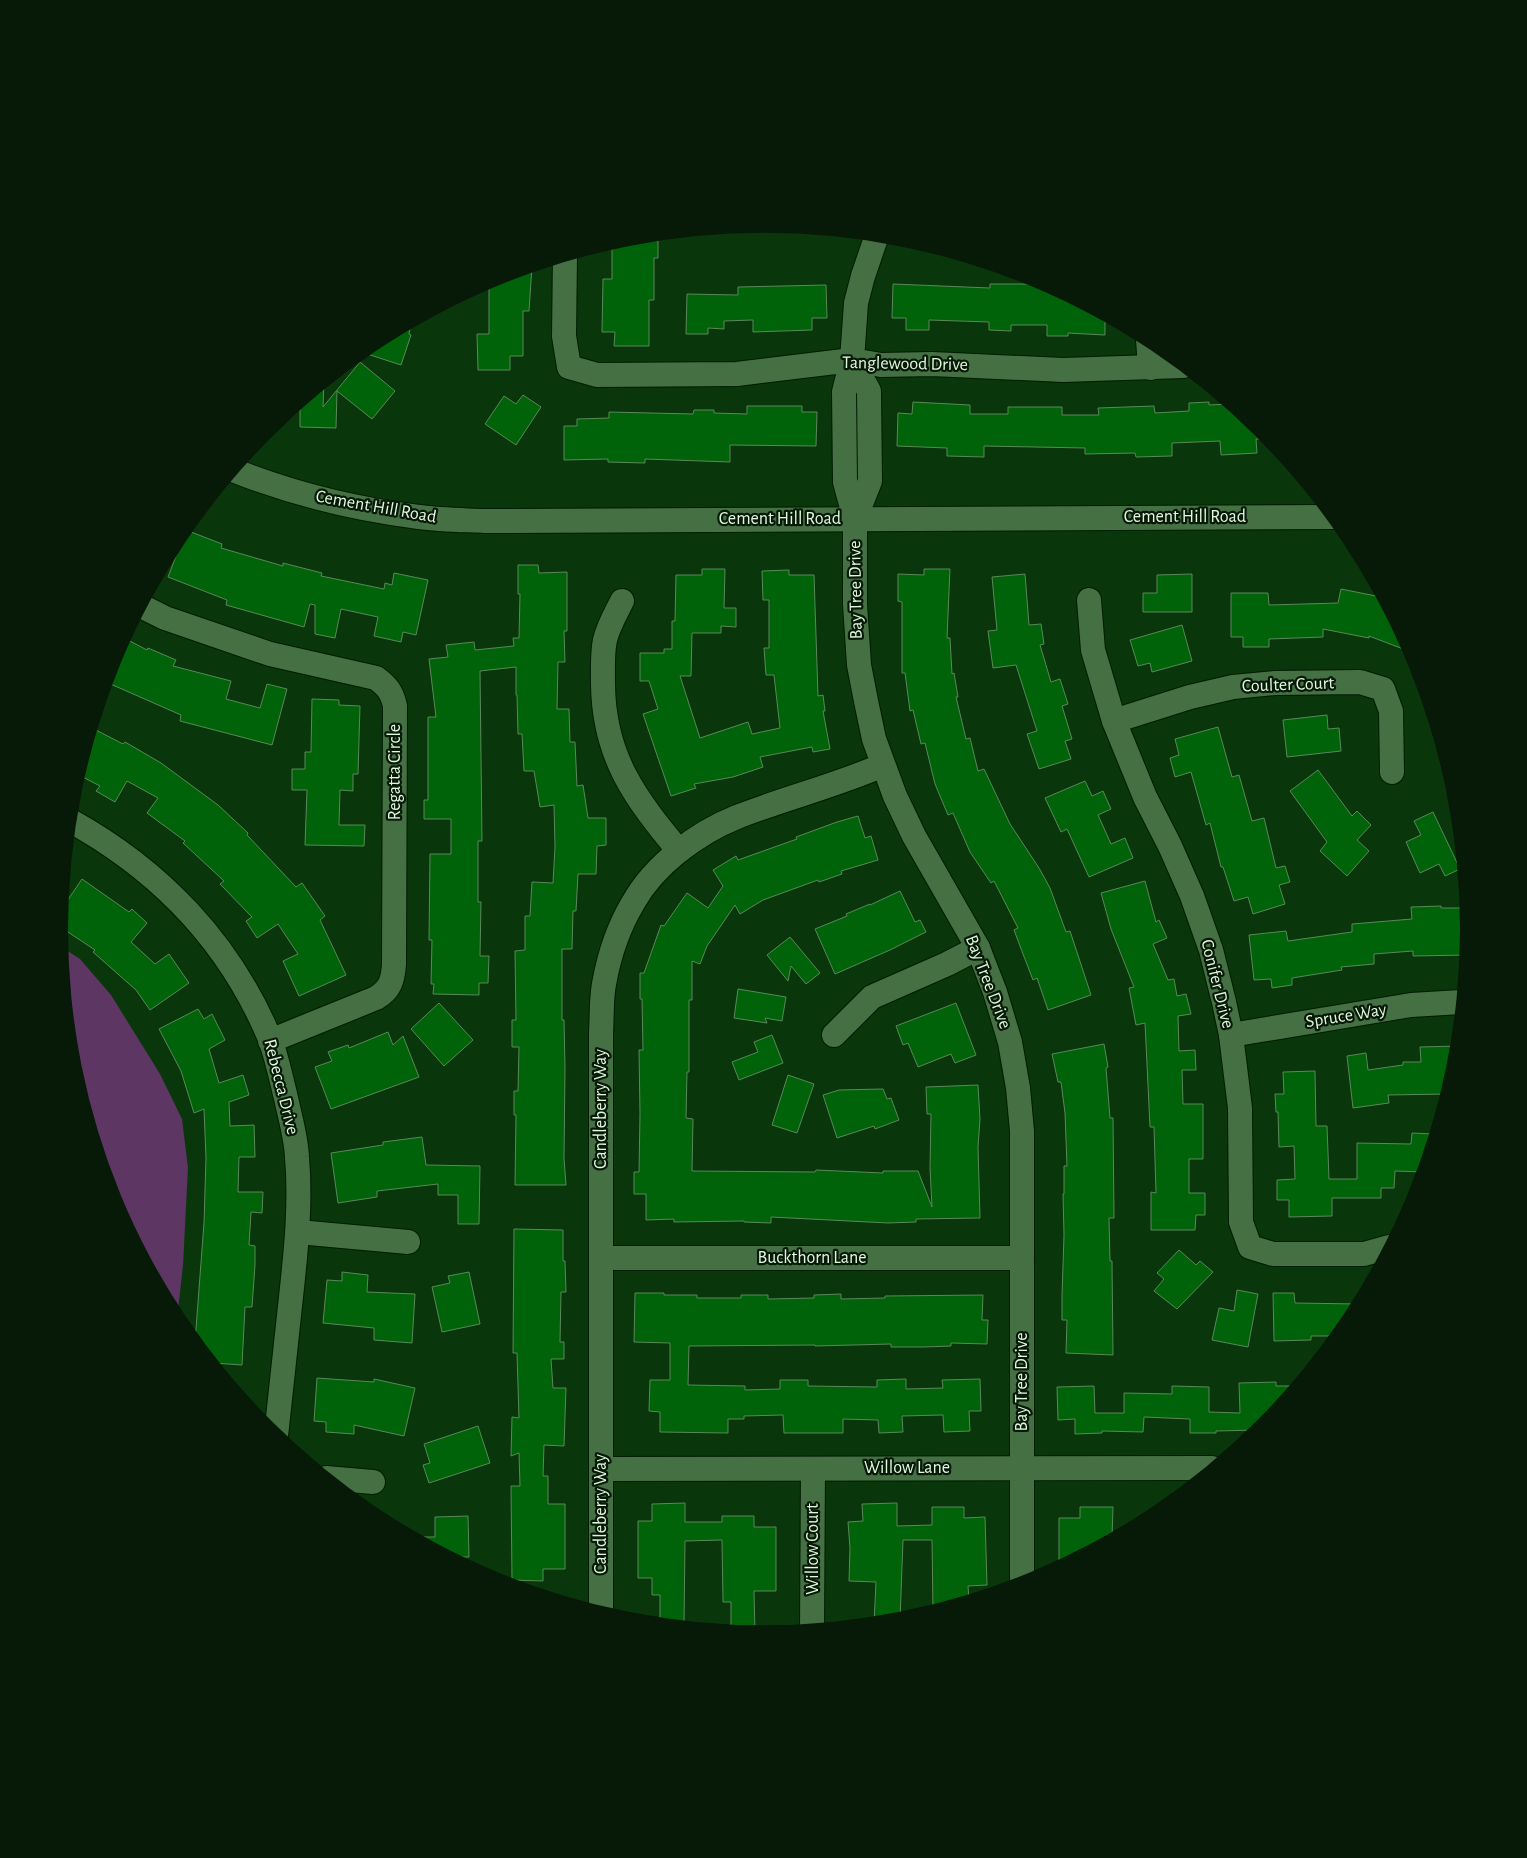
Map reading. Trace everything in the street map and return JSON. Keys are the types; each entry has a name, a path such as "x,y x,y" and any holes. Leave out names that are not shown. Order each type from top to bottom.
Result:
{"street":[{"name":"Bay Tree Drive","path":"874,242 856,303 852,360 844,392 844,477 855,519 855,604 858,648 866,701 883,765 914,836 978,948 995,992 1010,1042 1018,1088 1022,1131 1022,1575"},
{"name":"Tanglewood Drive","path":"564,263 564,336 569,367 597,375 737,374 852,360 881,365 932,364 1063,370 1173,367"},
{"path":"1149,349 1150,368"},
{"name":"Cement Hill Road","path":"238,472 290,490 335,502 421,518 485,521 1324,517"},
{"name":"Conifer Drive","path":"1089,600 1093,650 1114,721 1145,797 1170,846 1192,896 1211,950 1231,1035 1240,1108 1241,1222 1250,1247 1273,1254 1364,1254 1381,1249"},
{"path":"622,601 605,639 602,663 607,730 617,762 635,795 679,851"},
{"name":"Regatta Circle","path":"146,608 165,618 270,654 376,678 393,695 395,706 394,964 391,982 384,994 376,998 270,1040"},
{"name":"Coulter Court","path":"1114,721 1190,697 1233,687 1275,683 1360,682 1383,689 1391,712 1392,772"},
{"name":"Candleberry Way","path":"602,1606 601,1034 603,986 614,943 633,902 655,874 679,851 707,832 736,818 857,776 883,765"},
{"name":"Rebecca Drive","path":"76,824 132,859 189,911 214,942 237,976 270,1040 282,1081 297,1156 298,1232 277,1426"},
{"path":"834,1035 872,997 947,964 978,948"},
{"name":"Spruce Way","path":"1231,1035 1411,1005 1456,1002"},
{"path":"298,1232 408,1242"},
{"name":"Buckthorn Lane","path":"602,1258 1022,1258"},
{"name":"Willow Court","path":"812,1624 813,1468"},
{"name":"Willow Lane","path":"601,1470 1203,1468"},
{"path":"338,1479 373,1482"}],"shaded area":[{"path":"68,952 80,959 111,995 160,1074 182,1119 188,1168 183,1265 179,1306 139,1237 104,1153 91,1109 73,1020"}],"building":[{"path":"658,241 658,258 654,258 654,300 649,300 649,346 614,346 615,332 602,332 603,279 612,279 612,250"},
{"path":"532,273 529,311 523,311 523,356 510,356 510,370 478,370 477,334 489,334 489,290"},
{"path":"893,284 990,288 990,284 1025,284 1105,322 1105,335 1068,333 1068,336 1047,336 1047,325 1011,325 1011,331 989,330 989,322 929,320 929,330 906,330 906,318 892,318"},
{"path":"826,285 827,318 812,318 812,330 753,332 753,320 724,321 724,329 708,328 708,334 686,334 687,294 738,295 738,287"},
{"path":"410,330 409,334 411,335 401,365 370,355"},
{"path":"360,362 395,391 372,419 337,391 336,428 300,427 300,411 324,391 323,407"},
{"path":"523,395 541,407 516,445 485,424 504,396 516,404"},
{"path":"913,402 970,405 970,414 1008,414 1008,407 1062,407 1062,415 1099,415 1098,408 1154,406 1155,413 1189,411 1189,403 1209,402 1209,405 1220,404 1256,437 1258,439 1256,439 1257,453 1221,455 1220,441 1172,443 1172,456 1136,457 1135,453 1085,454 1085,448 984,446 984,457 947,456 947,448 897,446 898,413 912,414"},
{"path":"747,406 802,406 802,412 817,412 816,446 730,445 730,462 645,459 645,463 608,462 608,459 564,460 564,426 577,426 577,419 609,418 609,412 693,414 694,410 714,410 714,413 747,414"},
{"path":"192,532 222,544 221,548 283,566 283,563 322,573 321,576 384,589 385,583 392,585 394,573 428,580 416,635 403,632 401,642 374,636 378,617 341,609 335,638 315,634 315,605 310,604 304,627 226,605 227,600 168,577 175,557"},
{"path":"518,565 538,565 539,573 567,572 567,631 564,631 565,662 558,662 557,709 569,709 570,742 575,742 577,786 583,785 588,818 606,818 606,845 597,846 596,874 578,874 576,911 573,911 572,949 562,949 562,1020 564,1020 565,1067 564,1158 566,1185 515,1185 516,1115 514,1115 514,1091 518,1091 519,1047 512,1047 512,1020 516,1020 515,951 525,950 525,916 530,916 532,882 553,883 555,847 554,805 540,807 534,771 524,771 522,734 518,734 516,667 480,671 482,841 478,841 478,902 481,902 480,956 489,956 488,983 479,983 479,995 433,994 434,984 431,984 432,940 429,940 430,854 451,854 451,819 424,819 424,800 428,800 428,717 436,717 429,659 448,657 446,645 474,642 475,650 514,646 513,638 519,638 520,594 518,594"},
{"path":"702,569 725,569 724,608 736,608 736,627 721,626 721,633 692,633 691,676 680,676 700,738 748,722 752,734 780,728 774,675 766,675 764,648 769,648 769,600 763,600 762,571 789,570 789,575 814,575 818,696 823,695 825,711 823,711 830,749 813,752 812,747 760,757 763,767 733,777 694,784 696,788 671,796 643,714 658,709 649,681 640,681 640,653 664,653 664,649 672,649 672,621 675,621 676,575 702,575"},
{"path":"924,569 950,569 947,638 950,638 952,674 954,673 958,697 956,697 966,739 970,738 978,771 984,769 1010,824 1050,888 1066,932 1070,931 1091,995 1048,1010 1037,978 1033,980 1014,930 1018,928 994,881 991,883 970,852 953,813 948,815 935,784 925,743 921,744 913,710 910,711 905,673 902,673 902,602 898,601 898,574 924,575"},
{"path":"1025,574 1029,625 1041,624 1044,644 1040,645 1051,682 1060,679 1068,704 1062,706 1072,739 1065,741 1071,759 1039,769 1027,734 1037,731 1016,665 993,668 988,631 997,630 992,577"},
{"path":"1192,574 1192,612 1143,612 1143,593 1157,593 1157,575"},
{"path":"1341,589 1374,596 1400,648 1369,636 1369,638 1323,629 1323,637 1269,639 1269,647 1243,647 1243,637 1231,637 1231,593 1268,593 1269,605 1338,603"},
{"path":"1182,625 1192,661 1152,672 1150,663 1138,666 1130,640"},
{"path":"130,641 147,650 148,648 176,660 173,666 231,681 226,699 260,708 267,684 287,689 272,745 180,721 181,715 112,685"},
{"path":"312,699 339,700 339,705 360,706 358,774 353,774 353,791 340,790 339,825 365,825 364,846 305,845 307,790 292,790 292,769 305,769 305,752 311,752"},
{"path":"1327,715 1328,729 1339,728 1341,751 1287,757 1283,720"},
{"path":"1218,727 1232,777 1239,775 1252,821 1264,818 1276,868 1285,866 1290,882 1279,885 1285,904 1253,914 1248,897 1234,901 1223,867 1221,867 1210,823 1206,825 1191,772 1175,777 1170,758 1179,755 1175,739"},
{"path":"97,730 123,744 125,742 161,763 218,805 248,833 247,835 296,887 302,883 325,916 320,920 346,975 299,996 283,961 298,954 278,924 257,938 246,921 252,917 220,884 224,881 183,843 185,841 147,813 158,798 127,781 115,802 96,791 100,786 84,778"},
{"path":"1318,770 1352,816 1357,811 1371,825 1357,840 1369,851 1347,876 1320,851 1327,842 1290,791"},
{"path":"1085,781 1092,796 1103,791 1111,809 1098,815 1111,844 1125,838 1133,858 1089,877 1067,829 1061,832 1045,798"},
{"path":"1433,812 1456,861 1457,870 1445,876 1439,864 1420,873 1406,842 1421,835 1414,821"},
{"path":"858,816 865,838 871,836 878,860 841,871 842,874 819,882 818,880 763,900 740,914 735,905 707,946 700,964 692,961 692,1000 689,1000 689,1072 687,1072 686,1118 693,1119 692,1171 815,1172 816,1170 883,1173 883,1171 918,1171 932,1207 930,1168 931,1114 927,1114 926,1087 978,1085 980,1218 916,1219 916,1222 888,1223 771,1217 771,1223 744,1221 674,1222 674,1219 646,1220 646,1194 634,1194 634,1172 639,1172 639,1050 643,1050 640,973 644,973 661,925 664,926 687,893 708,908 723,886 713,870 736,856 738,860 797,839 796,837"},
{"path":"82,879 129,912 132,909 147,923 131,942 155,964 169,954 189,983 150,1010 136,990 93,952 95,950 68,932 69,899"},
{"path":"1145,881 1156,922 1159,920 1167,938 1153,944 1168,980 1174,979 1177,996 1186,994 1191,1014 1178,1016 1179,1051 1195,1050 1196,1070 1182,1070 1183,1104 1203,1104 1203,1159 1189,1159 1189,1193 1205,1193 1205,1215 1196,1215 1195,1230 1151,1230 1151,1192 1156,1193 1154,1127 1150,1127 1145,1023 1136,1025 1129,988 1134,987 1111,929 1101,893"},
{"path":"900,891 915,922 920,920 926,932 835,974 815,929"},
{"path":"1441,906 1441,908 1459,908 1459,955 1413,956 1413,951 1374,954 1374,964 1341,967 1342,970 1292,978 1292,985 1272,988 1271,979 1254,980 1249,935 1286,931 1288,941 1352,932 1352,924 1412,919 1411,907"},
{"path":"790,937 820,973 806,984 791,966 788,981 767,955"},
{"path":"738,989 786,997 782,1021 765,1018 767,1023 734,1018"},
{"path":"439,1003 473,1040 444,1066 411,1029"},
{"path":"956,1003 976,1055 955,1063 951,1054 918,1067 908,1043 903,1045 896,1026"},
{"path":"198,1009 204,1019 212,1014 225,1040 209,1049 219,1083 243,1075 249,1095 229,1102 230,1126 254,1125 255,1157 239,1157 238,1192 263,1192 262,1213 251,1212 249,1245 255,1246 255,1265 252,1307 245,1307 242,1365 220,1363 196,1331 204,1223 206,1158 204,1109 194,1113 181,1071 159,1029"},
{"path":"388,1032 393,1045 403,1036 419,1077 331,1109 315,1067 332,1061 328,1052 348,1045 349,1048"},
{"path":"772,1035 783,1063 739,1080 732,1062 758,1052 754,1042"},
{"path":"1104,1044 1108,1067 1106,1068 1110,1118 1113,1118 1114,1218 1109,1218 1110,1261 1112,1261 1113,1355 1066,1353 1067,1320 1062,1320 1063,1194 1064,1166 1067,1166 1065,1113 1061,1082 1058,1082 1052,1054"},
{"path":"1449,1046 1439,1094 1388,1095 1389,1103 1353,1108 1347,1056 1366,1053 1368,1070 1403,1065 1403,1062 1421,1062 1420,1047"},
{"path":"1315,1071 1316,1126 1327,1126 1329,1179 1357,1179 1357,1143 1411,1144 1412,1133 1429,1134 1416,1172 1395,1171 1394,1188 1381,1188 1381,1198 1332,1198 1332,1216 1289,1217 1289,1200 1277,1200 1277,1180 1295,1179 1294,1146 1279,1147 1278,1112 1276,1112 1275,1094 1284,1094 1283,1072"},
{"path":"788,1075 814,1084 797,1133 772,1125"},
{"path":"883,1089 887,1099 891,1098 899,1120 875,1129 874,1126 837,1138 823,1095 839,1090"},
{"path":"422,1137 426,1165 480,1166 479,1224 458,1224 458,1195 438,1195 438,1184 377,1191 377,1197 338,1203 331,1153 383,1145 383,1142"},
{"path":"514,1229 563,1230 566,1292 561,1292 560,1342 564,1342 564,1359 551,1359 553,1388 566,1388 564,1446 544,1445 543,1476 548,1476 548,1504 565,1504 565,1569 543,1569 543,1581 519,1580 512,1578 511,1486 520,1486 519,1453 511,1456 512,1417 519,1418 517,1353 513,1353"},
{"path":"1179,1250 1196,1265 1200,1261 1213,1272 1177,1309 1154,1291 1164,1279 1157,1273"},
{"path":"342,1272 368,1275 367,1292 415,1294 412,1343 374,1340 374,1328 323,1323 327,1280 342,1281"},
{"path":"469,1272 480,1324 442,1332 432,1287 450,1283 448,1276"},
{"path":"1237,1290 1258,1294 1248,1347 1212,1340 1219,1308 1234,1311"},
{"path":"635,1293 697,1295 697,1298 741,1298 741,1295 768,1295 768,1299 814,1298 814,1295 841,1294 841,1299 885,1298 885,1296 983,1295 982,1320 988,1320 987,1344 951,1343 951,1346 924,1347 891,1347 891,1344 689,1346 688,1385 745,1386 745,1390 780,1389 780,1380 808,1380 808,1386 877,1387 877,1380 906,1379 906,1389 943,1388 942,1380 980,1379 981,1411 969,1411 970,1431 944,1432 943,1415 902,1416 903,1432 879,1433 878,1420 843,1419 843,1433 784,1433 783,1415 744,1416 744,1419 728,1419 728,1433 660,1432 660,1412 649,1411 650,1380 670,1380 670,1343 634,1342"},
{"path":"1273,1293 1294,1293 1295,1303 1349,1304 1328,1336 1311,1336 1311,1340 1274,1341"},
{"path":"317,1378 374,1382 374,1379 415,1388 404,1436 354,1425 354,1434 326,1432 326,1422 314,1421"},
{"path":"1276,1382 1276,1386 1289,1386 1246,1430 1190,1433 1190,1419 1144,1417 1143,1432 1102,1431 1102,1433 1075,1434 1075,1419 1058,1420 1057,1387 1094,1386 1095,1413 1124,1413 1124,1393 1172,1394 1172,1386 1209,1387 1209,1412 1240,1413 1239,1383"},
{"path":"478,1426 490,1463 429,1483 423,1465 430,1463 424,1444"},
{"path":"685,1503 685,1522 722,1522 722,1516 754,1516 754,1527 776,1527 776,1591 754,1591 755,1625 731,1624 731,1602 723,1602 722,1540 685,1541 684,1620 660,1617 660,1595 652,1595 652,1578 638,1578 638,1521 652,1521 652,1504"},
{"path":"897,1503 897,1526 932,1525 932,1507 964,1507 964,1518 985,1517 987,1585 968,1586 969,1594 933,1604 932,1540 903,1540 900,1612 874,1616 876,1582 849,1581 850,1548 848,1522 863,1521 862,1504"},
{"path":"1080,1507 1113,1507 1112,1531 1059,1559 1059,1518 1080,1518"},
{"path":"468,1516 469,1557 465,1557 425,1537 435,1537 435,1517"}]}
